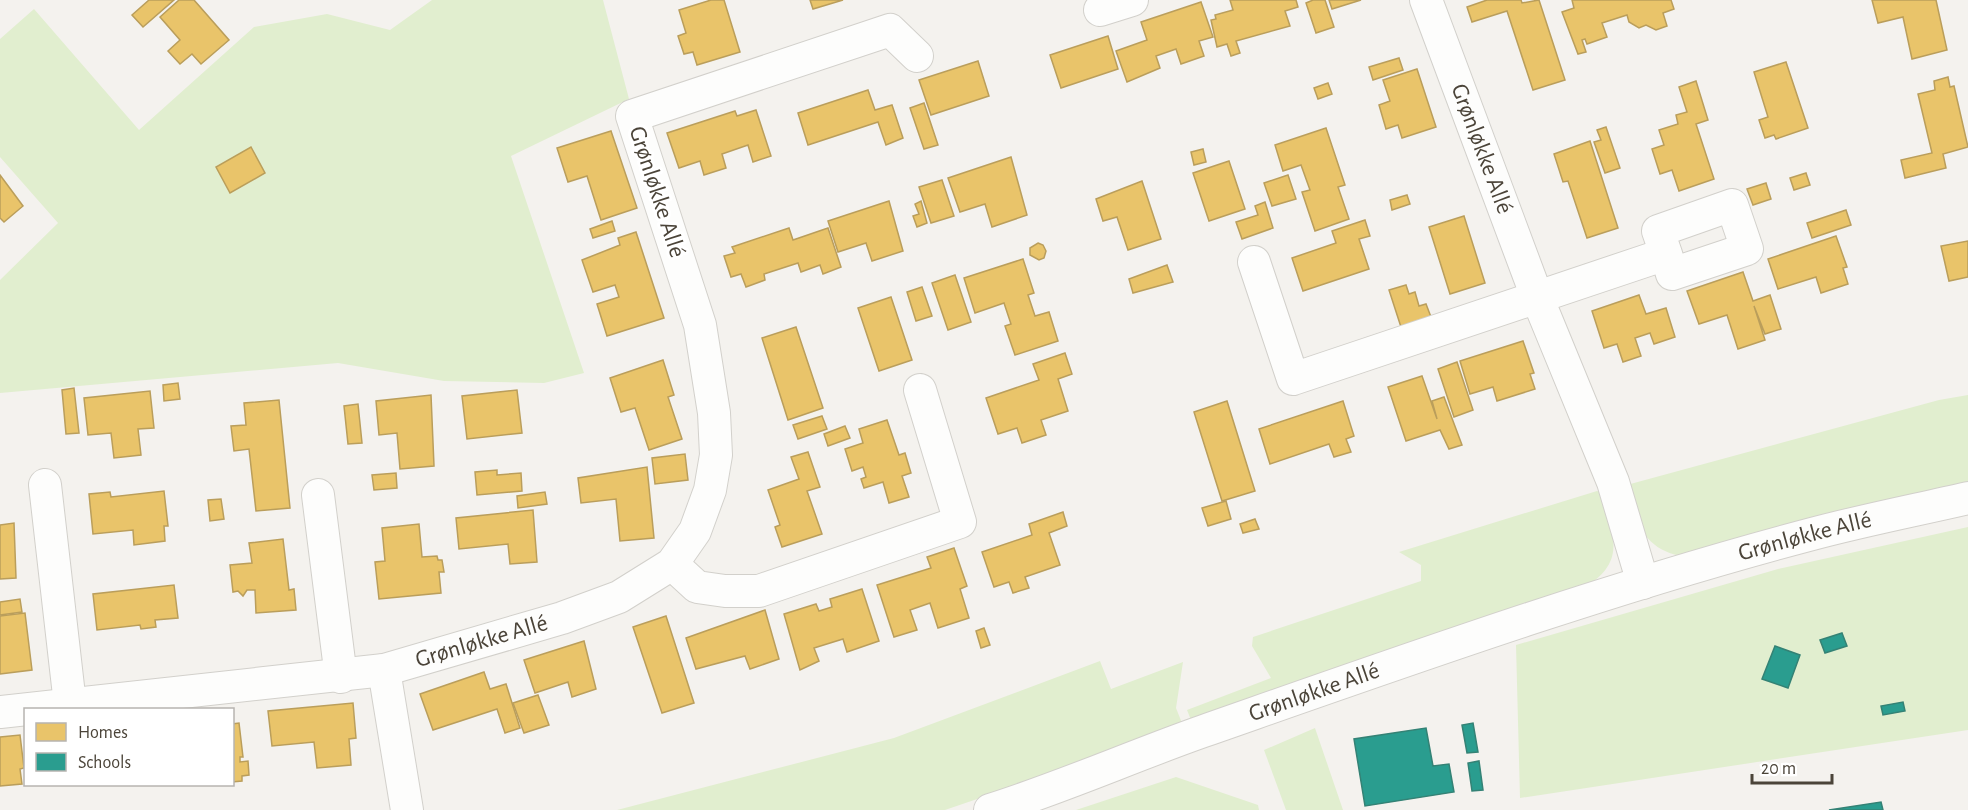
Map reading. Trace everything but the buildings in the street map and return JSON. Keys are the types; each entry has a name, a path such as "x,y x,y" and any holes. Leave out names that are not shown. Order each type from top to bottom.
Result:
{"street":[{"path":"1100,10 1132,0"},
{"name":"Grønløkke Allé","path":"1426,0 1537,297 1613,482 1643,583"},
{"name":"Grønløkke Allé","path":"35,708 341,677 384,670 562,618 619,597 672,564 695,531 710,490 716,454 714,413 699,325 632,116 890,30 917,56"},
{"path":"1254,262 1293,379 1666,254"},
{"path":"672,564 697,587 725,591 759,591 960,522 920,390"},
{"path":"45,485 70,704"},
{"path":"318,495 341,677"},
{"name":"Grønløkke Allé","path":"990,810 1201,732 1470,639 1643,583 1813,534 1968,498"},
{"name":"Grønløkke Allé","path":"384,670 407,810"},
{"name":"Grønløkke Allé","path":"0,712 24,709"}],"green space":[{"path":"432,0 603,0 629,99 511,156 584,373 544,383 444,381 338,363 0,393 0,280 58,223 0,157 0,39 34,9 139,130 254,27 327,14 390,30"},
{"path":"1968,395 1968,486 1681,556 1657,546 1642,531 1623,486 1939,400"},
{"path":"1597,491 1600,492 1609,520 1614,545 1607,567 1599,577 1585,587 1191,720 1187,710 1271,678 1252,646 1253,637 1421,581 1421,565 1399,552"},
{"path":"1968,527 1968,730 1520,798 1516,645 1778,569"},
{"path":"1100,661 1111,689 1183,662 1176,708 1184,728 945,810 617,810 894,738"},
{"path":"1315,728 1343,810 1286,810 1264,750"},
{"path":"1176,777 1258,805 1259,810 1076,810"}]}
